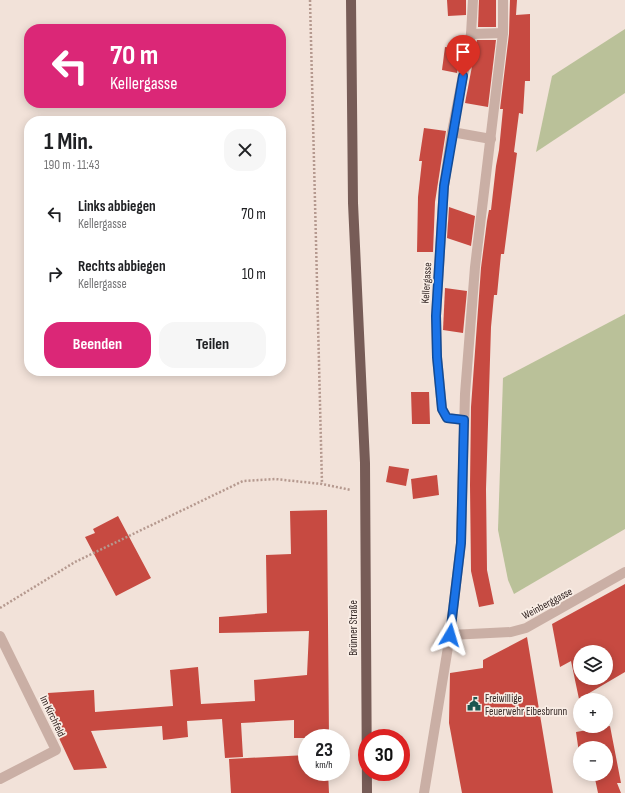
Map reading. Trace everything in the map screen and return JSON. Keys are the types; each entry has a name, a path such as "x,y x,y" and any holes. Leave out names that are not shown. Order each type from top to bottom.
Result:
{"main road":[{"name":"Brünner Straße","path":"350,0 354,203 365,463 367,793"}],"street":[{"name":"Kellergasse","path":"464,420 447,418 442,409 437,357 436,316 444,186 452,132 471,34 473,0"},
{"path":"424,793 450,635 461,543 465,394 475,267 491,139 502,33 503,0"},
{"path":"471,34 502,33"},
{"path":"452,132 491,139"},
{"name":"Weinberggasse","path":"450,635 511,632 526,628 625,572"},
{"name":"Im Kirchfeld","path":"0,636 56,750 0,779"}],"path":[{"path":"310,0 322,484"},
{"path":"0,608 75,562 243,481 275,479 322,484 365,493"}],"green space":[{"path":"625,29 625,93 536,152 552,76"},
{"path":"625,314 625,529 514,594 508,580 498,530 503,378"}],"building":[{"path":"447,0 466,0 466,15 448,16"},
{"path":"479,0 496,0 496,27 478,27"},
{"path":"510,0 517,0 516,15 530,14 530,81 525,81 523,114 519,113 514,152 517,153 504,254 501,254 497,295 494,295 491,327 486,489 487,570 494,604 479,607 471,571 471,407 481,268 487,221 489,210 491,210 503,109 500,109 509,34"},
{"path":"477,40 496,40 488,107 465,103"},
{"path":"445,47 461,49 457,73 442,70"},
{"path":"424,128 446,131 435,202 433,252 417,252 418,197 422,161 419,161"},
{"path":"449,207 475,216 471,246 447,238"},
{"path":"445,288 467,291 463,333 443,330"},
{"path":"411,392 429,392 430,424 412,424"},
{"path":"389,466 409,469 406,486 386,482"},
{"path":"437,475 439,495 413,499 411,479"},
{"path":"327,510 329,729 298,729 298,738 294,738 294,720 241,723 243,757 225,758 222,719 187,721 188,737 163,740 162,726 91,731 107,768 74,770 51,721 48,693 94,690 95,712 173,706 170,670 198,667 201,704 255,701 254,680 307,675 309,631 219,633 219,617 267,613 266,555 291,554 290,511"},
{"path":"118,516 151,578 116,596 85,537 95,533 93,529"},
{"path":"625,584 625,672 613,679 613,645 573,645 573,670 571,661 560,667 552,624"},
{"path":"527,637 553,793 462,793 449,723 450,673 483,668 483,660"},
{"path":"576,685 603,685 589,693 578,693"},
{"path":"576,733 611,733 613,741 577,741"},
{"path":"613,742 621,783 617,783 621,793 598,793 595,781 613,781"},
{"path":"298,755 298,781 328,781 329,793 231,793 229,759"}],"place":[{"name":"Freiwillige Feuerwehr Eibesbrunn","path":"474,704"}],"route":[{"path":"450,635 461,543 464,420 447,418 442,409 437,357 436,316 444,186 452,132 463,76"}]}
